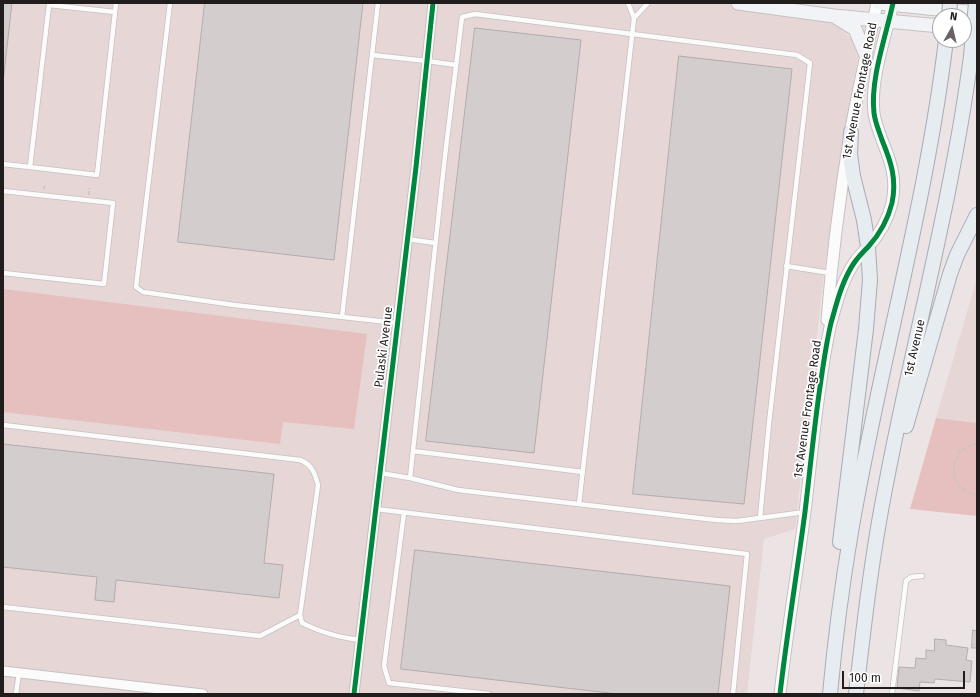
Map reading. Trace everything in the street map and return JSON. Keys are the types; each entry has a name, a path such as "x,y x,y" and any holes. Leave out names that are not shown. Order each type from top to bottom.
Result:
{"main road":[{"path":"738,3 766,5 834,16 932,25"},
{"path":"878,3 977,13"},
{"name":"1st Avenue","path":"856,694 864,621 878,528 897,430 944,215 971,56 976,3"},
{"path":"834,16 855,29 866,55"},
{"path":"830,690 851,532 869,439 924,182 945,48"},
{"path":"830,690 836,581 869,304 870,280 868,247 864,220 853,176 850,154 851,132"},
{"path":"878,528 942,301 957,255 977,215"}],"street":[{"name":"Pulaski Avenue","path":"354,694 433,3"},
{"name":"1st Avenue Frontage Road","path":"780,694 805,512 822,370 831,273 851,132 878,3"},
{"name":"1st Avenue Frontage Road","path":"822,370 830,326 846,275 855,261 875,239 885,223 894,191 892,165 874,114 873,96 875,79 892,4"},
{"path":"3,671 203,694"}],"lane":[{"path":"3,164 97,175 116,3"},
{"path":"170,3 136,287 143,292 234,305 397,323"},
{"path":"342,317 378,3"},
{"path":"628,3 634,18"},
{"path":"579,504 631,34 634,18 648,3"},
{"path":"30,167 49,5 115,12"},
{"path":"410,478 435,243 462,17 475,14 797,55 810,63 786,266 760,518"},
{"path":"372,55 456,66"},
{"path":"3,191 113,203 104,284 3,273"},
{"path":"407,239 435,243"},
{"path":"786,266 831,273"},
{"path":"3,425 292,459 306,462 314,471 318,485 300,615 302,623 319,631 339,637 360,640"},
{"path":"413,451 583,472"},
{"path":"380,474 410,478 458,490 716,520 737,521 805,512"},
{"path":"376,509 747,554 734,694"},
{"path":"404,513 384,666 389,683 488,694"},
{"path":"892,694 906,581 911,577 922,576"},
{"path":"3,607 260,636 300,615"},
{"path":"16,694 19,673"}],"path":[{"path":"977,444 962,450 954,464 954,471 958,485 964,490 977,495"}],"shaded area":[{"path":"3,3 722,3 832,22 851,38 858,57 825,265 795,529 764,539 747,694 3,694"},
{"path":"977,278 977,423 936,418"},
{"path":"3,289 367,334 354,429 283,422 280,444 3,412"},
{"path":"936,418 977,423 977,516 910,509"}],"building":[{"path":"3,3 12,3 3,82"},
{"path":"205,3 363,3 334,260 178,242"},
{"path":"475,28 581,40 534,453 426,441"},
{"path":"679,56 792,69 744,504 633,494"},
{"path":"3,444 274,474 264,563 283,565 279,598 116,580 114,602 95,600 97,577 3,567"},
{"path":"415,550 730,586 718,694 618,694 401,669"},
{"path":"973,630 977,631 977,648 972,648"},
{"path":"935,639 946,640 946,645 968,648 966,660 972,661 970,682 935,679 934,683 920,682 919,691 897,688 899,667 915,668 916,658 926,659 926,650 934,651"}],"cycle path":[{"path":"354,694 416,167 433,3"},
{"path":"780,694 805,512 818,402 831,323 846,277 856,261 880,232 886,221 892,203 894,186 892,171 875,120 873,100 876,72 893,3"}]}
